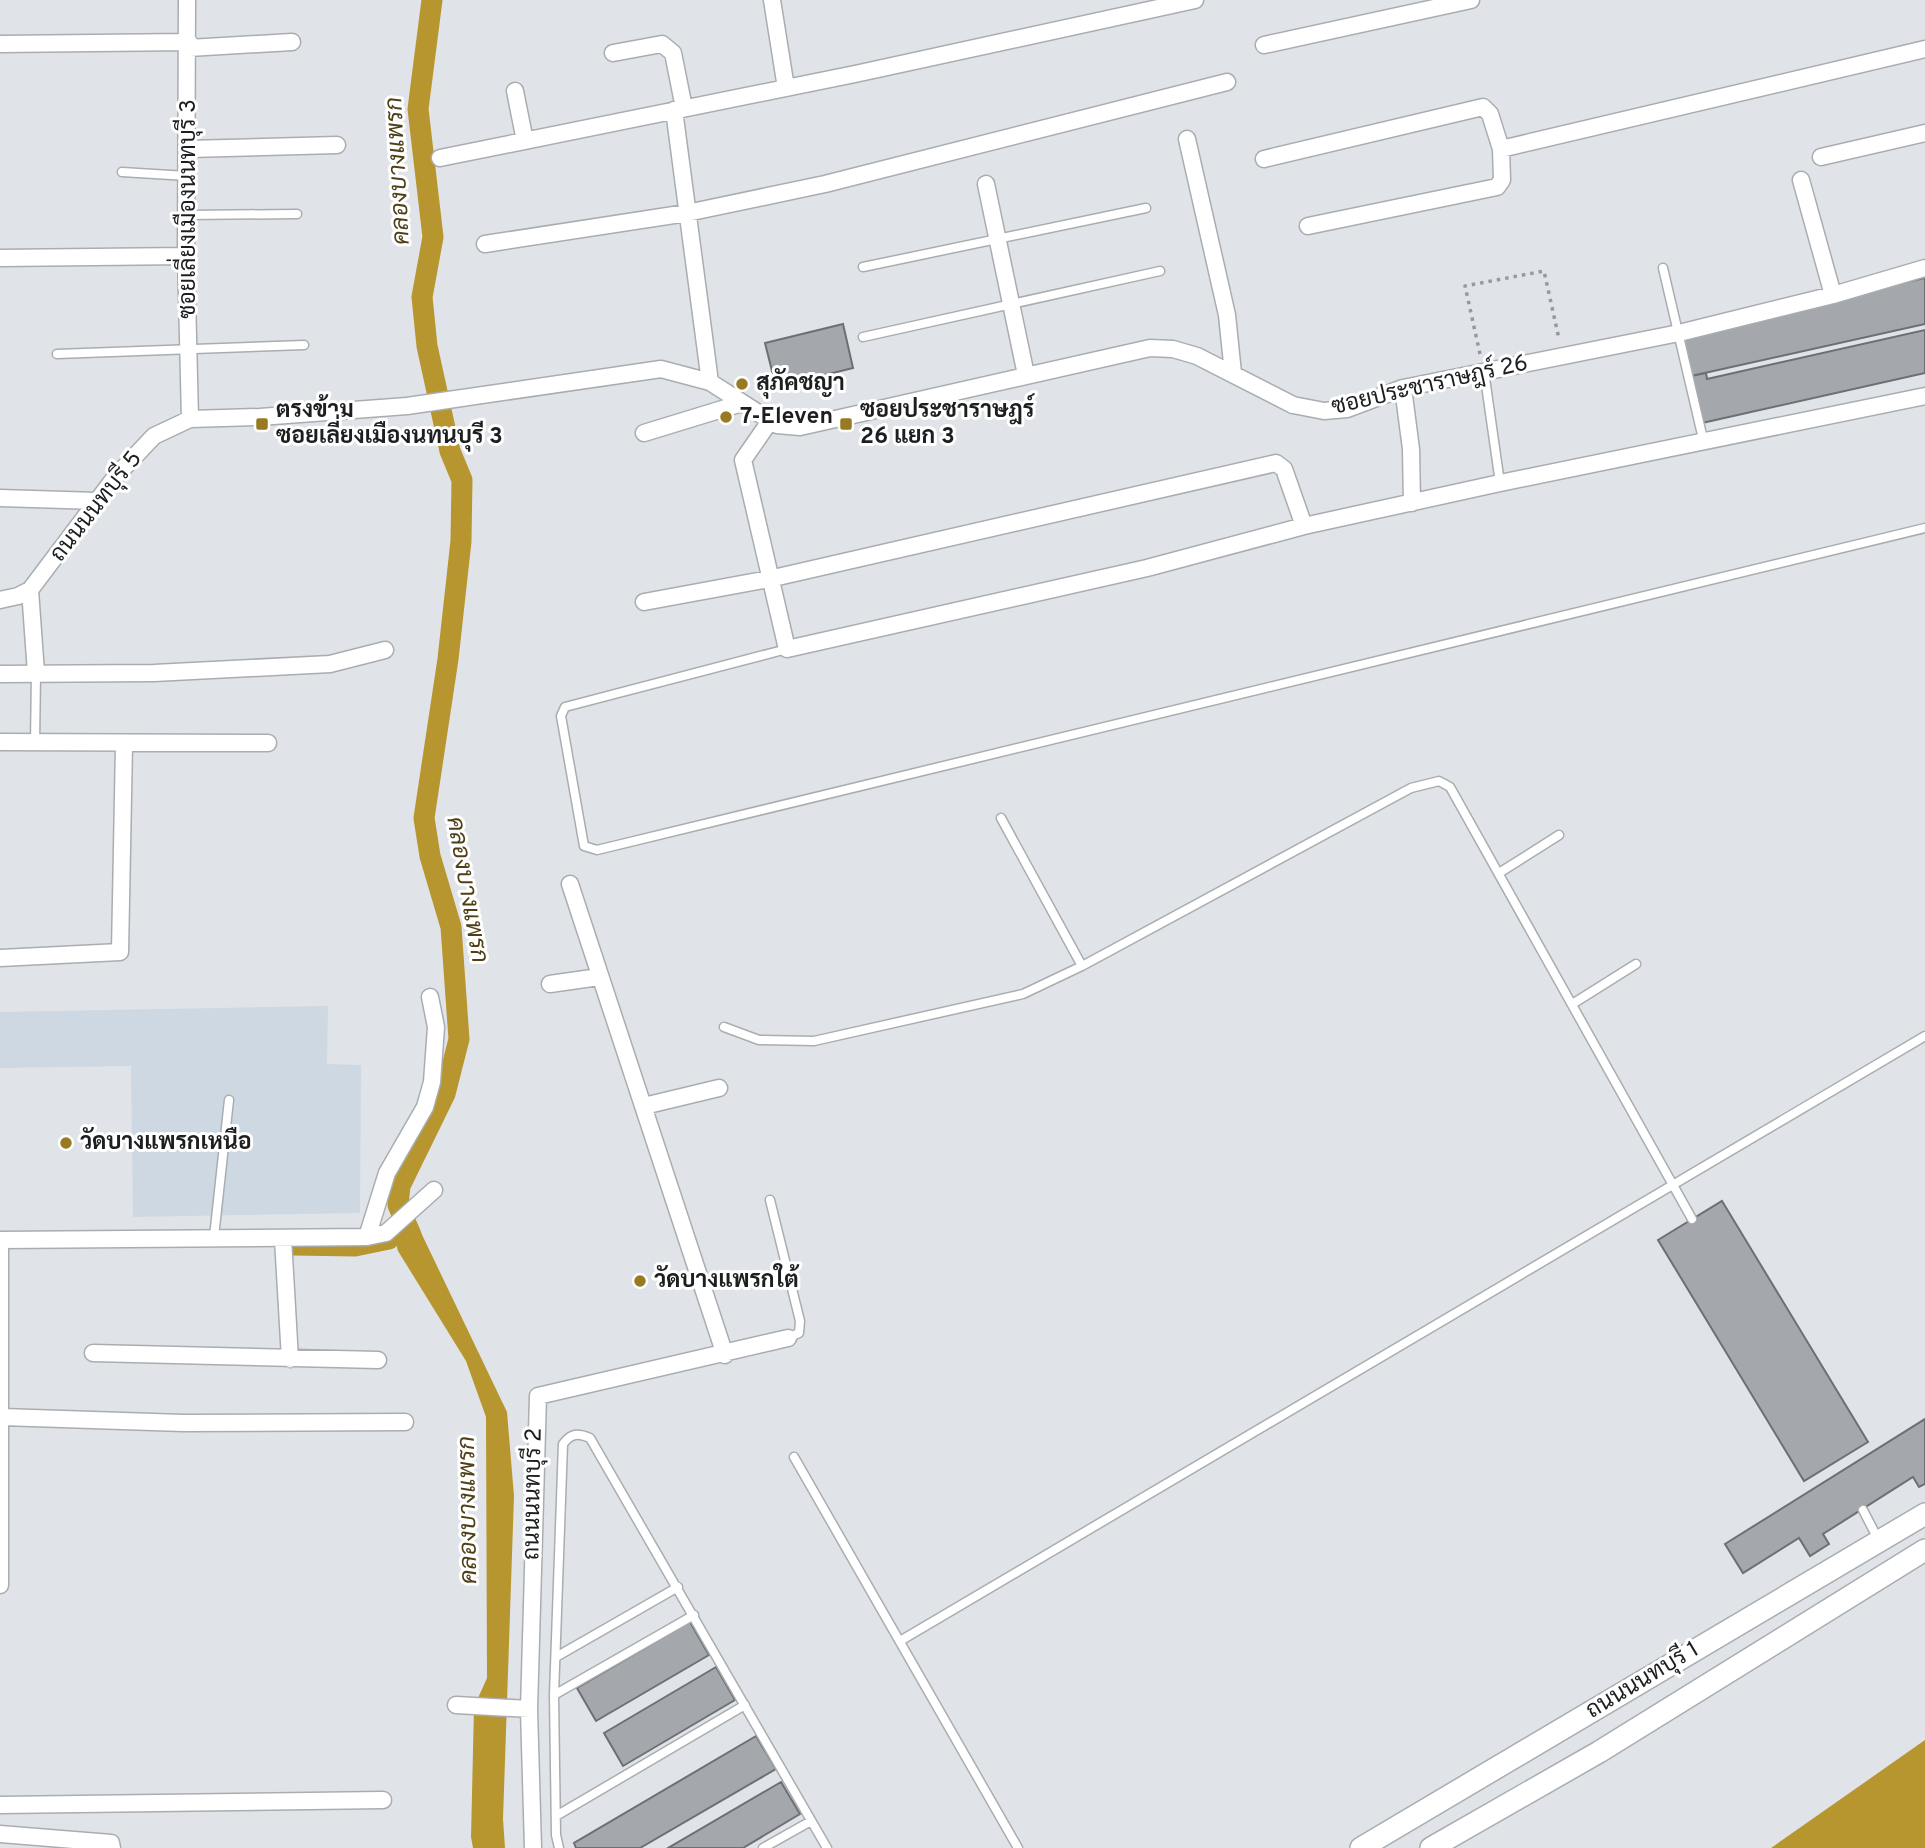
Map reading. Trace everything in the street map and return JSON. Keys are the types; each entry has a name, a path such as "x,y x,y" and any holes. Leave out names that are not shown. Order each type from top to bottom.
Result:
{"main road":[{"name":"ถนนนนทบุรี 1","path":"1361,1848 1925,1514"},
{"name":"ถนนนนทบุรี 1","path":"1431,1848 1599,1752 1925,1550"}],"street":[{"name":"ซอยเลี่ยงเมืองนนทบุรี 3","path":"187,0 189,45 186,256 190,419"},
{"path":"772,0 786,88"},
{"path":"440,158 786,88 1195,0"},
{"path":"1264,46 1471,0"},
{"path":"0,44 292,43"},
{"path":"613,53 662,44 669,47 673,53 687,213 710,382"},
{"path":"1501,149 1925,48"},
{"path":"485,244 687,213 825,184 1227,82"},
{"path":"514,91 525,141"},
{"path":"1264,159 1483,107 1490,114 1501,149 1502,180 1497,187 1308,226"},
{"path":"1821,157 1925,133"},
{"path":"1187,139 1227,315 1233,373"},
{"path":"188,149 337,145"},
{"path":"1801,180 1833,295"},
{"path":"986,184 1026,375"},
{"path":"0,258 186,256"},
{"name":"ซอยประชาราษฎร์ 26","path":"407,406 459,401 662,369 710,382 770,421 800,427 1150,348 1173,349 1197,356 1293,405 1324,411 1347,410 1403,388 1679,333 1833,295 1925,268"},
{"path":"1403,388 1411,449 1412,503"},
{"path":"770,421 743,460 787,649 1147,568 1304,526 1703,439 1925,396"},
{"path":"644,433 742,402"},
{"name":"ถนนนนทบุรี 5","path":"30,590 116,476 155,436 190,419 274,417 407,406"},
{"path":"644,602 769,579 1276,463 1284,469 1304,526"},
{"path":"0,498 97,502"},
{"path":"0,600 30,590 36,673"},
{"path":"0,674 167,672 330,664 385,650"},
{"path":"0,742 268,743"},
{"path":"0,958 120,952 124,744"},
{"path":"569,884 725,1355"},
{"path":"550,984 599,977"},
{"path":"367,1237 387,1173 425,1107 432,1082 436,1027 430,997"},
{"path":"644,1106 719,1088"},
{"path":"0,1585 0,1241 367,1237 386,1233 434,1190"},
{"path":"283,1239 290,1359"},
{"name":"ถนนนนทบุรี 2","path":"533,1848 523,1709 538,1396 725,1355 788,1338"},
{"path":"93,1353 378,1360"},
{"path":"1,1422 405,1422"},
{"path":"462,1705 523,1709"},
{"path":"0,1805 383,1800"},
{"path":"3,1839 111,1843 112,1848"}],"lane":[{"path":"122,172 187,176"},
{"path":"863,267 1146,208"},
{"path":"186,215 297,214"},
{"path":"1663,268 1703,439"},
{"path":"863,337 1160,271"},
{"path":"57,354 304,345"},
{"path":"1484,371 1500,483"},
{"path":"787,649 565,707 561,716 584,846 597,850 1925,528"},
{"path":"35,743 36,673"},
{"path":"724,1027 759,1040 814,1041 1023,993 1082,966 1411,788 1433,781 1446,782 1574,1003 1692,1219"},
{"path":"1001,818 1082,966"},
{"path":"1499,873 1559,835"},
{"path":"1574,1003 1636,964"},
{"path":"900,1642 1925,1036"},
{"path":"214,1237 229,1100"},
{"path":"770,1200 800,1321 799,1333 788,1338"},
{"path":"559,1848 554,1695 563,1444 568,1437 580,1434 590,1438 827,1848"},
{"path":"794,1457 1018,1848"},
{"path":"1863,1510 1879,1541"},
{"path":"556,1657 678,1587"},
{"path":"554,1695 694,1615"},
{"path":"556,1816 744,1705"},
{"path":"763,1848 811,1821"}],"path":[{"path":"1484,371 1465,286 1544,271 1563,355"}],"shaded area":[{"path":"328,1006 327,1064 361,1065 360,1213 133,1217 131,1066 0,1068 0,1012"},
{"path":"414,1218 507,1412 514,1496 503,1819 505,1848 473,1848 471,1837 474,1707 487,1678 486,1417 466,1361 398,1251 393,1233"},
{"path":"1925,1740 1925,1848 1771,1848"}],"building":[{"path":"1925,278 1925,324 1691,376 1681,332"},
{"path":"843,324 853,368 776,387 765,343"},
{"path":"1925,330 1925,373 1702,423 1691,376 1706,373 1707,379"},
{"path":"1722,1201 1868,1442 1804,1481 1658,1240"},
{"path":"1925,1419 1925,1484 1919,1487 1913,1477 1823,1534 1829,1544 1810,1556 1799,1538 1743,1573 1725,1544"},
{"path":"690,1622 709,1655 596,1721 577,1688"},
{"path":"716,1667 735,1700 623,1766 604,1733"},
{"path":"756,1736 776,1769 640,1848 576,1848 574,1843"},
{"path":"781,1782 800,1814 743,1848 668,1848"}],"waterway":[{"name":"คลองบางแพรก","path":"411,1235 398,1205 400,1186 445,1094 459,1039 451,927 430,856 424,818 448,659 461,541 462,480 450,451 427,346 422,297 433,237 418,109 432,0"},
{"path":"293,1245 355,1246 389,1239"}],"place":[{"name":"สุภัคชญา","path":"742,384"},
{"name":"7-Eleven","path":"726,417"},
{"name":"ตรงข้าม ซอยเลี่ยงเมืองนทนบุรี 3","path":"262,424"},
{"name":"ซอยประชาราษฎร์ 26 แยก 3","path":"846,424"},
{"name":"วัดบางแพรกเหนือ","path":"66,1143"},
{"name":"วัดบางแพรกใต้","path":"640,1281"}]}
